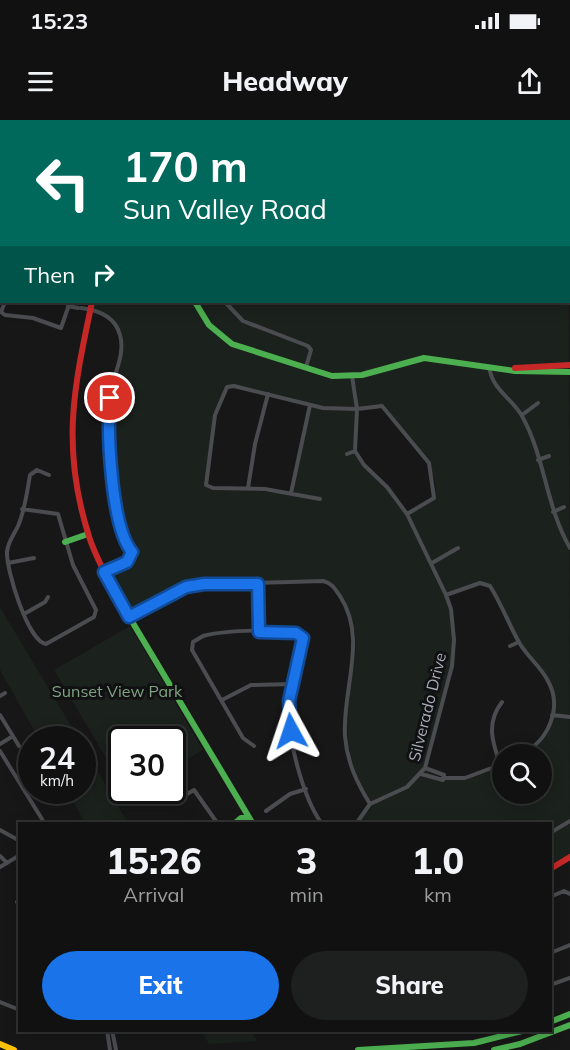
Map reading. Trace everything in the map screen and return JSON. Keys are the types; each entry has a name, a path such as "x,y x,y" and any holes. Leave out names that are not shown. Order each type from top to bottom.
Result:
{"street":[{"path":"5,303 1,312 5,315 33,318 61,328 69,304 90,309 111,319 121,337 122,349 110,398 108,441 114,492 132,556 127,562 104,572"},
{"path":"92,303 74,386 71,436 75,478 88,534 104,572 227,777 248,822"},
{"path":"196,303 209,325 232,344 332,376 352,376 424,358 512,369 570,372"},
{"path":"226,303 243,321 308,346 311,350 306,369"},
{"path":"512,369 570,365"},
{"path":"489,366 495,387 522,416 553,512 570,548"},
{"path":"346,454 356,451 357,409 352,376"},
{"path":"321,499 291,493 248,488 213,488 206,485 215,415 227,387 334,409 382,406 429,463 434,498 408,514"},
{"path":"248,488 255,444 268,394"},
{"path":"522,416 538,403"},
{"path":"291,493 310,405"},
{"name":"Silverado Drive","path":"356,451 364,465 387,487 408,514 432,563 446,595 452,616 454,657 425,768 407,787 370,804"},
{"path":"538,460 549,456"},
{"path":"22,509 57,513 65,542 96,610 96,615 44,644 38,640 24,614 8,563 9,542 18,526 22,509 33,472 37,470 49,475"},
{"path":"553,512 564,507"},
{"path":"65,542 88,534"},
{"path":"432,563 458,548"},
{"path":"8,563 34,558"},
{"path":"129,617 186,587 204,584 326,582 334,586 351,617 354,644 345,717 346,744 356,782 370,804 357,822"},
{"path":"446,595 486,583 495,594 519,642 550,683 554,699 552,715 542,741 537,744"},
{"path":"258,584 259,632"},
{"path":"24,614 45,602 48,597"},
{"path":"254,746 243,738 195,657 192,645 203,636 212,633 259,632 299,634 303,638 292,684 289,713 295,757 321,822"},
{"path":"510,646 519,642"},
{"path":"222,700 240,688 251,685 292,684"},
{"path":"495,744 491,732 493,717 502,702"},
{"path":"0,715 18,744"},
{"path":"552,715 570,717"},
{"path":"0,744 13,736"},
{"path":"0,751 44,822"},
{"path":"425,768 444,775 444,778"},
{"path":"421,774 443,780 444,778 465,778 492,768"},
{"path":"266,811 290,794 306,789"},
{"path":"186,795 194,790 217,822"},
{"path":"552,832 570,821"},
{"path":"0,830 18,840"},
{"path":"0,856 7,863"},
{"path":"0,867 18,856"},
{"path":"552,869 570,857"},
{"path":"552,896 564,891 570,894"},
{"path":"552,952 570,945"},
{"path":"552,984 570,978"},
{"path":"0,1002 18,1009"},
{"path":"552,1021 570,1014"},
{"path":"552,1032 570,1025"},
{"path":"107,1032 110,1050"},
{"path":"112,1032 116,1050"},
{"path":"358,1050 476,1045 519,1032"},
{"path":"494,1050 520,1044 552,1032"},
{"path":"0,1044 14,1050"},
{"path":"476,1045 481,1050"}],"green space":[{"path":"93,303 569,303 570,857 552,869 552,822 359,822 372,806 356,774 348,741 347,718 356,647 355,632 351,616 328,583 199,585 169,595 130,618 106,573 129,562 133,554 116,487 110,452 111,409 123,343 117,326 106,317 91,312","holes":["234,388 311,407 292,494 209,487 207,481 216,414 228,389","381,407 409,438 428,465 434,478 435,490 431,500 408,514 388,488 359,458 354,442 357,409","482,585 491,588 527,654 546,676 554,691 553,718 546,736 539,744 552,744 552,804 492,804 492,767 454,778 444,778 425,770 454,661 455,628 447,596"]},
{"path":"0,607 71,726 32,726 0,670"},
{"name":"Sunset View Park","path":"130,626 203,750 186,760 186,726 108,726 108,761 96,741 96,726 87,726 54,670"},
{"path":"96,768 108,789 108,804 117,804 127,822 84,822 74,804 96,804"},
{"path":"202,1032 252,1032 257,1041 209,1044"}],"traffic: fast":[{"path":"196,303 209,325 232,344 332,376 362,375 424,358 515,371 570,372"},
{"path":"65,542 88,534"},
{"path":"112,588 252,822"},
{"path":"236,822 241,818 249,818"},
{"path":"552,1021 570,1014"},
{"path":"552,1032 570,1025"},
{"path":"358,1050 474,1043 518,1032"},
{"path":"494,1050 520,1044 552,1032"}],"traffic: slow":[{"path":"0,1044 14,1050"}],"traffic: jam":[{"path":"92,303 76,390 73,444 80,502 88,533 112,588"},
{"path":"515,368 570,365"},
{"path":"552,868 570,857"}],"route":[{"path":"110,398 108,441 114,492 129,549 132,552 131,559 127,562 104,572 115,596 129,617 173,592 193,585 258,584 259,632 296,633 303,638 289,701 291,731"}]}
